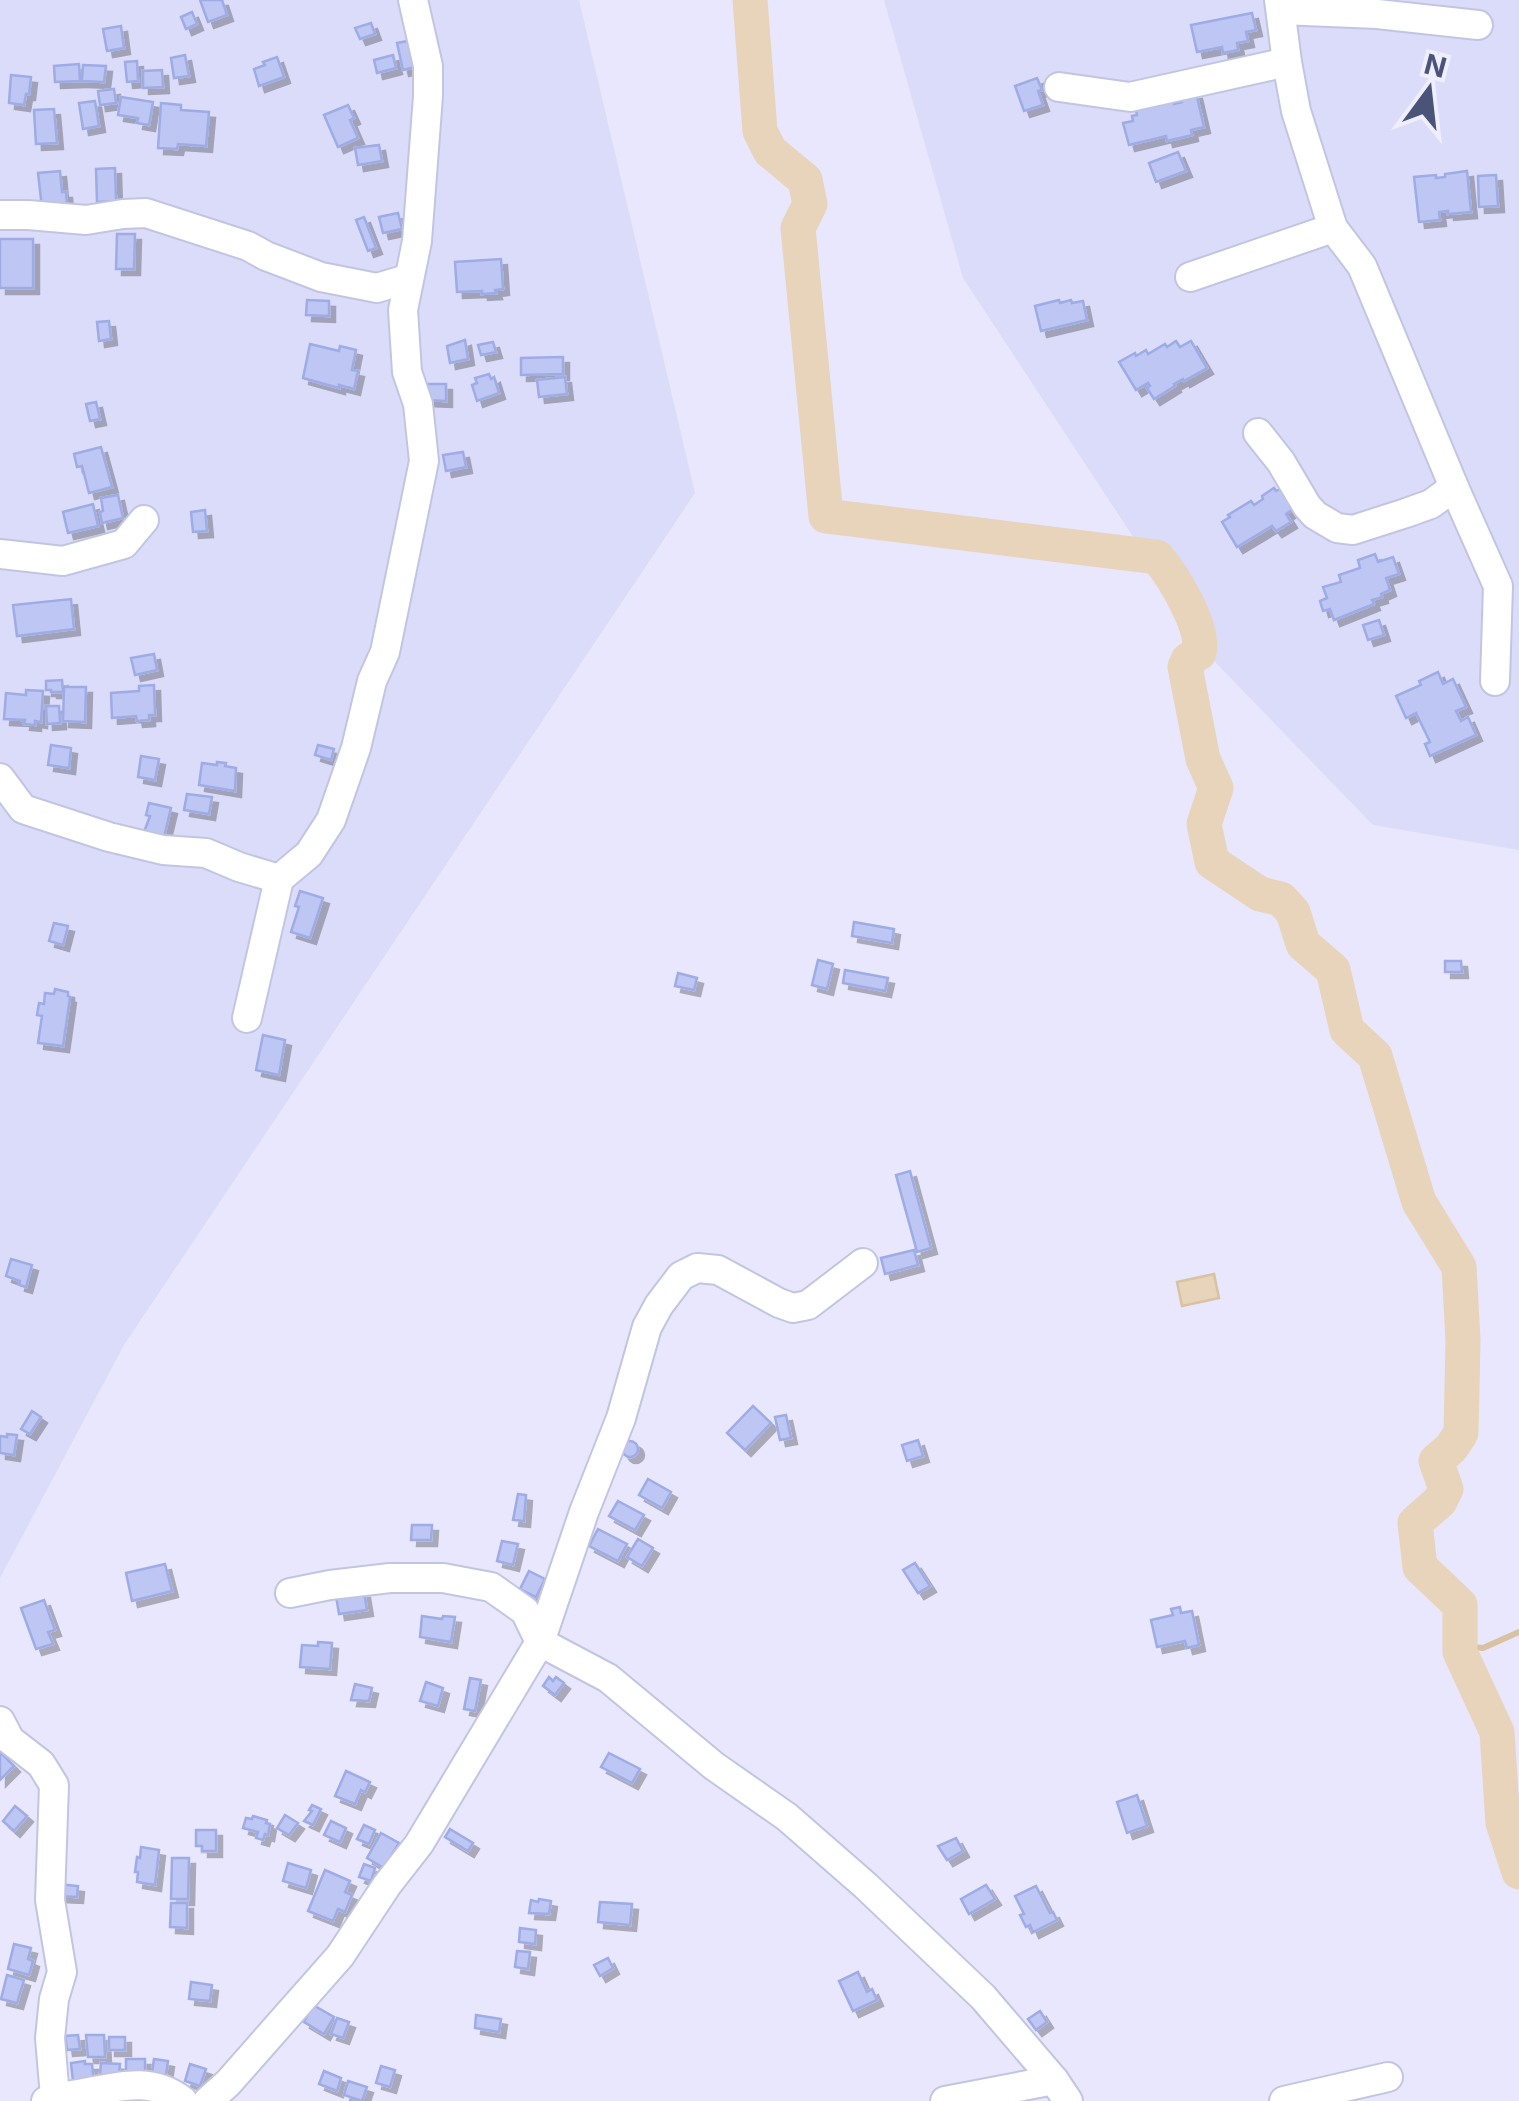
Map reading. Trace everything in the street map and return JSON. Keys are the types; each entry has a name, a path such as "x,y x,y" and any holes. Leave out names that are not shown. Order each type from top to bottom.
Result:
{"street":[{"path":"247,1018 279,878 309,854 331,820 356,748 395,612 424,461 418,404 406,372 403,310 417,240 428,96 428,66 413,0"},
{"path":"1478,25 1280,5 1296,111 1333,228 1362,266 1498,586 1495,681"},
{"path":"1060,87 1130,97 1287,62"},
{"path":"0,215 86,220 146,213 248,246 321,277 377,288 407,279"},
{"path":"1190,277 1333,228"},
{"path":"1258,433 1281,462 1306,506 1337,528 1352,530 1389,520 1431,504 1454,487"},
{"path":"0,554 62,561 124,544 144,520"},
{"path":"0,778 23,809 163,850 206,853 279,878"},
{"path":"208,2101 340,1956 419,1844 540,1642 621,1418 647,1326 681,1276 698,1268 718,1270 793,1308 808,1305 863,1263"},
{"path":"290,1593 390,1578 443,1578 491,1587 525,1611 540,1642 608,1678 714,1766 787,1817 866,1886 983,1997 1061,2090"},
{"path":"0,1721 10,1740 41,1764 54,1786 50,1900 62,1972 54,1999 50,2038 50,2099 127,2085 158,2086 183,2101"},
{"path":"1284,2101 1388,2077"},
{"path":"945,2101 1061,2090"}],"shaded area":[{"path":"0,0 579,0 695,493 124,1345 0,1578"},
{"path":"884,0 1519,0 1519,850 1373,825 1216,663 963,278"},
{"path":"1214,1274 1219,1298 1182,1306 1177,1282"}],"building":[{"path":"200,0 222,0 227,15 208,22"},
{"path":"192,12 197,24 186,29 181,17"},
{"path":"1252,13 1256,30 1246,32 1248,41 1237,43 1238,50 1223,53 1222,47 1197,52 1191,25"},
{"path":"371,23 375,34 360,39 355,28"},
{"path":"121,26 124,48 107,51 103,29"},
{"path":"413,40 419,66 403,70 397,43"},
{"path":"185,55 189,76 174,78 171,58"},
{"path":"393,55 396,68 377,73 374,60"},
{"path":"277,57 284,77 259,86 254,69"},
{"path":"137,61 138,81 127,82 125,62"},
{"path":"79,64 80,81 55,82 54,66"},
{"path":"83,65 106,66 104,82 82,81"},
{"path":"162,70 163,87 143,88 143,71"},
{"path":"11,75 31,77 24,105 9,103"},
{"path":"1037,78 1043,105 1024,111 1015,86"},
{"path":"114,89 116,103 100,105 98,91"},
{"path":"1196,93 1204,127 1191,130 1192,135 1167,141 1166,136 1129,145 1123,123 1133,121 1136,110 1173,98 1174,104 1182,102 1181,96"},
{"path":"121,97 153,102 149,125 137,123 138,118 118,115"},
{"path":"95,101 99,126 83,129 79,103"},
{"path":"161,103 181,105 181,110 209,112 206,146 178,144 177,149 158,148"},
{"path":"348,105 358,138 338,147 324,115"},
{"path":"54,109 57,143 36,144 34,110"},
{"path":"379,145 382,161 358,165 355,148"},
{"path":"1178,152 1186,171 1156,182 1149,163"},
{"path":"115,168 116,201 97,202 96,169"},
{"path":"60,171 67,205 42,208 38,173"},
{"path":"1467,171 1471,212 1439,212 1440,220 1419,222 1414,177 1445,177"},
{"path":"1496,175 1498,206 1479,207 1478,176"},
{"path":"398,213 402,229 383,233 379,217"},
{"path":"364,217 376,248 368,251 356,220"},
{"path":"117,234 135,234 134,269 116,269"},
{"path":"0,239 33,239 33,288 0,288"},
{"path":"501,259 503,289 482,294 457,292 455,262"},
{"path":"307,300 329,301 329,316 306,315"},
{"path":"1059,300 1083,301 1087,320 1041,331 1035,306"},
{"path":"109,321 111,339 99,341 97,322"},
{"path":"465,340 468,359 450,363 447,346"},
{"path":"1176,341 1180,347 1191,341 1207,368 1154,399 1148,383 1136,390 1119,362"},
{"path":"493,342 496,352 481,355 478,345"},
{"path":"310,344 339,351 340,346 356,350 352,370 358,371 354,389 303,378"},
{"path":"563,357 563,374 521,375 521,358"},
{"path":"489,374 491,379 494,377 499,393 477,401 472,385 477,383 475,378"},
{"path":"565,377 567,394 539,397 537,380"},
{"path":"424,384 446,384 446,401 424,400"},
{"path":"96,402 100,419 90,421 86,404"},
{"path":"101,447 112,487 89,493 82,466 77,467 74,454"},
{"path":"463,452 466,467 446,471 443,455"},
{"path":"1274,488 1282,488 1295,508 1286,514 1291,522 1276,531 1272,526 1237,547 1222,522 1251,501 1254,505"},
{"path":"118,495 123,518 102,523 101,498"},
{"path":"93,504 98,526 68,533 63,512"},
{"path":"205,510 207,531 193,532 191,512"},
{"path":"1375,554 1378,562 1393,557 1399,574 1386,578 1390,590 1372,600 1374,604 1334,620 1330,609 1323,611 1320,601 1327,598 1323,587 1341,582 1339,575 1360,568 1358,560"},
{"path":"71,599 74,629 17,636 13,605"},
{"path":"1379,620 1384,635 1368,640 1363,625"},
{"path":"154,654 157,670 135,675 131,658"},
{"path":"1438,672 1443,684 1453,679 1466,707 1456,711 1461,721 1468,717 1476,735 1430,756 1425,744 1430,742 1416,713 1406,718 1396,696"},
{"path":"62,680 63,692 46,690 46,681"},
{"path":"154,685 155,715 149,715 149,720 137,721 136,716 112,718 111,693 139,691 139,686"},
{"path":"64,687 86,687 85,722 63,721"},
{"path":"26,690 43,691 41,722 35,721 35,725 24,724 25,720 4,719 6,693 26,695"},
{"path":"46,706 59,706 60,723 47,724"},
{"path":"51,745 71,748 69,768 48,765"},
{"path":"318,745 334,749 331,760 315,755"},
{"path":"141,756 159,759 155,780 138,777"},
{"path":"217,762 236,768 235,791 199,785 202,763"},
{"path":"187,794 212,797 209,814 184,810"},
{"path":"149,803 171,808 162,845 141,840 150,816 146,815"},
{"path":"300,891 323,898 310,938 291,932"},
{"path":"854,922 894,929 892,943 852,936"},
{"path":"54,923 68,926 63,945 49,941"},
{"path":"818,960 833,964 827,989 812,985"},
{"path":"1445,961 1461,961 1462,972 1445,972"},
{"path":"845,970 888,978 885,991 843,983"},
{"path":"678,973 697,978 694,990 675,986"},
{"path":"55,989 68,992 70,997 63,1046 38,1043 42,1016 37,1015 39,1003 44,1004 45,993 54,994"},
{"path":"263,1035 285,1040 279,1075 256,1070"},
{"path":"910,1171 931,1248 917,1252 896,1175"},
{"path":"914,1250 918,1265 885,1274 881,1258"},
{"path":"11,1259 32,1265 26,1287 6,1276"},
{"path":"753,1406 771,1423 745,1450 727,1433"},
{"path":"32,1411 41,1417 30,1434 21,1429"},
{"path":"786,1415 791,1438 780,1440 775,1417"},
{"path":"17,1435 14,1455 0,1453 0,1436"},
{"path":"918,1440 923,1456 907,1461 902,1445"},
{"path":"630,1441 638,1449 630,1457 622,1449"},
{"path":"648,1479 671,1492 662,1508 639,1495"},
{"path":"518,1494 526,1495 524,1521 513,1520"},
{"path":"618,1501 644,1515 635,1530 609,1516"},
{"path":"412,1525 432,1525 431,1540 411,1540"},
{"path":"598,1529 627,1544 618,1561 589,1546"},
{"path":"638,1539 653,1548 642,1566 627,1557"},
{"path":"502,1541 518,1544 513,1565 497,1561"},
{"path":"915,1563 930,1586 918,1593 903,1570"},
{"path":"165,1564 172,1591 132,1601 126,1573"},
{"path":"529,1571 545,1579 536,1597 520,1589"},
{"path":"364,1592 367,1610 339,1614 336,1596"},
{"path":"44,1600 55,1630 48,1632 53,1644 36,1649 21,1608"},
{"path":"1180,1607 1181,1613 1192,1611 1199,1645 1187,1648 1185,1641 1157,1647 1151,1620 1173,1615 1171,1609"},
{"path":"422,1616 455,1617 451,1642 420,1637"},
{"path":"318,1642 332,1643 330,1669 300,1667 302,1645 318,1646"},
{"path":"549,1677 564,1683 555,1695 543,1686"},
{"path":"470,1678 481,1680 475,1711 464,1709"},
{"path":"426,1682 443,1688 438,1706 420,1701"},
{"path":"355,1684 372,1688 369,1701 351,1700"},
{"path":"609,1753 640,1769 632,1783 601,1767"},
{"path":"0,1754 14,1766 0,1780"},
{"path":"346,1771 370,1782 355,1804 335,1796"},
{"path":"1137,1795 1147,1826 1127,1833 1117,1802"},
{"path":"312,1805 321,1809 313,1825 304,1821"},
{"path":"15,1806 27,1816 14,1831 3,1821"},
{"path":"285,1815 298,1823 289,1835 277,1828"},
{"path":"253,1816 270,1824 263,1840 256,1838 258,1832 243,1828 246,1818"},
{"path":"331,1821 346,1828 340,1842 324,1835"},
{"path":"364,1825 375,1830 369,1844 357,1839"},
{"path":"450,1829 473,1843 468,1851 445,1837"},
{"path":"196,1830 216,1830 216,1851 202,1851 202,1846 196,1846"},
{"path":"381,1833 399,1843 384,1868 367,1858"},
{"path":"956,1838 963,1851 947,1860 938,1846"},
{"path":"141,1847 159,1850 155,1885 137,1882 135,1872"},
{"path":"172,1858 189,1858 188,1899 171,1899"},
{"path":"288,1863 311,1870 306,1888 283,1881"},
{"path":"364,1864 375,1868 371,1881 359,1877"},
{"path":"325,1870 350,1881 345,1892 352,1895 345,1912 338,1909 333,1921 308,1911"},
{"path":"58,1884 78,1886 77,1897 57,1896"},
{"path":"986,1885 995,1899 969,1914 961,1899"},
{"path":"1036,1886 1057,1920 1033,1932 1020,1915 1024,1914 1015,1896"},
{"path":"531,1900 551,1901 549,1914 529,1913"},
{"path":"600,1902 632,1904 630,1925 598,1922"},
{"path":"171,1903 187,1903 187,1928 170,1927"},
{"path":"520,1928 536,1930 535,1944 519,1942"},
{"path":"14,1944 31,1948 29,1975 8,1969"},
{"path":"517,1951 530,1952 528,1969 515,1967"},
{"path":"608,1958 613,1968 600,1976 594,1965"},
{"path":"858,1972 867,1992 872,1989 877,2000 853,2011 839,1981"},
{"path":"7,1975 24,1980 17,2003 1,1999"},
{"path":"191,1982 212,1985 210,2001 189,1999"},
{"path":"313,2005 334,2017 324,2034 304,2022"},
{"path":"1040,2011 1047,2022 1036,2030 1028,2019"},
{"path":"476,2015 501,2019 499,2032 475,2028"},
{"path":"337,2018 349,2022 343,2038 331,2034"},
{"path":"78,2035 80,2049 67,2050 65,2036"},
{"path":"86,2035 104,2035 105,2057 88,2057"},
{"path":"109,2037 125,2037 125,2050 109,2050"},
{"path":"126,2059 145,2059 145,2074 126,2075"},
{"path":"154,2059 168,2061 166,2075 152,2073"},
{"path":"71,2063 92,2064 94,2085 74,2091"},
{"path":"101,2063 120,2064 119,2075 100,2074"},
{"path":"190,2064 206,2069 200,2086 185,2081"},
{"path":"381,2066 395,2070 390,2087 376,2083"},
{"path":"324,2071 341,2078 337,2091 319,2084"},
{"path":"348,2081 367,2087 362,2101 344,2095"}],"waterway":[{"path":"750,0 760,131 770,151 805,180 810,204 798,228 826,516 1157,557 1187,603 1200,643 1199,653 1185,667 1203,759 1216,788 1204,824 1212,862 1260,894 1281,899 1293,912 1303,944 1333,970 1347,1030 1375,1056 1419,1202 1459,1267 1463,1340 1461,1433 1436,1461 1446,1489 1440,1501 1415,1523 1420,1567 1460,1605 1460,1652 1497,1732 1503,1823 1519,1872"},
{"path":"1459,1646 1483,1648 1519,1632"}]}
